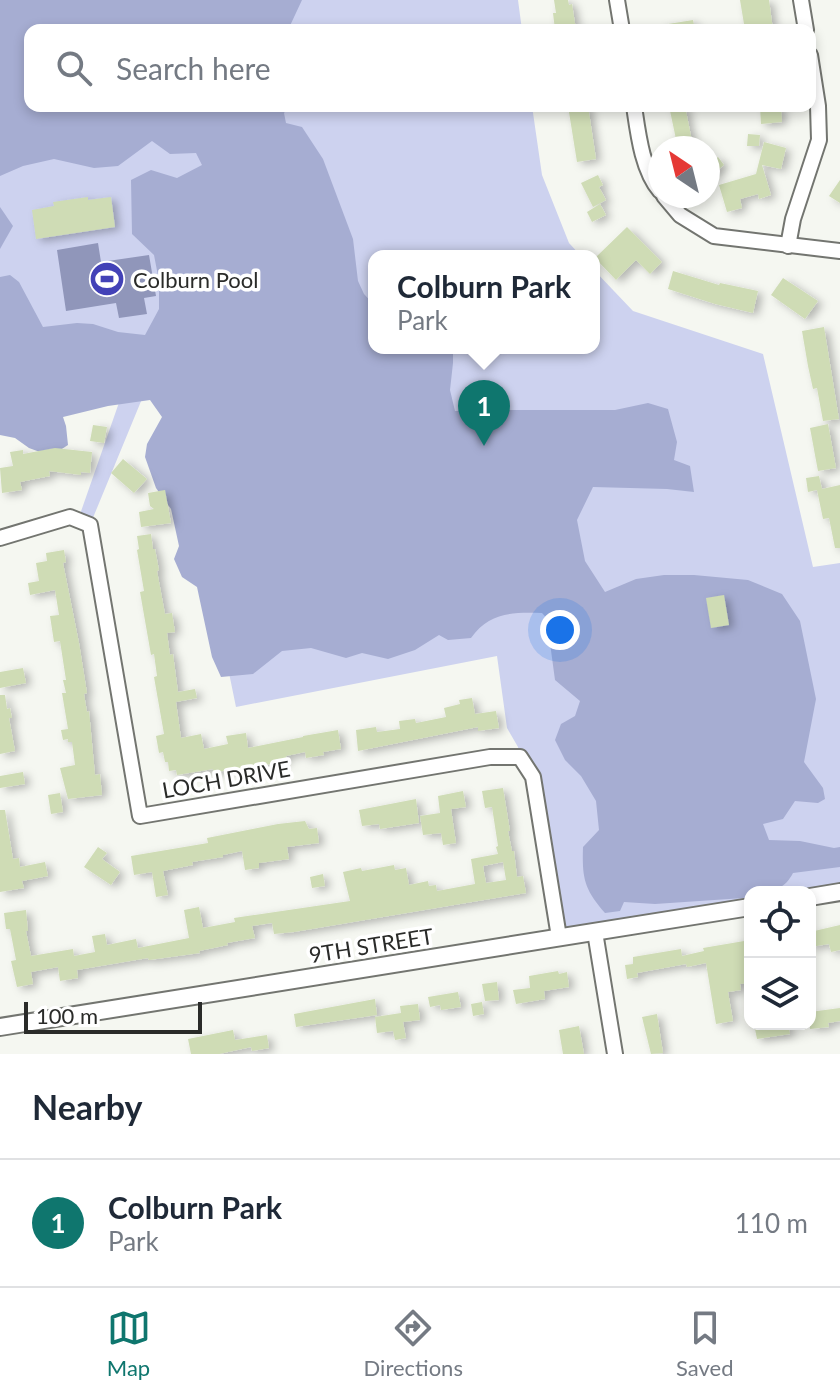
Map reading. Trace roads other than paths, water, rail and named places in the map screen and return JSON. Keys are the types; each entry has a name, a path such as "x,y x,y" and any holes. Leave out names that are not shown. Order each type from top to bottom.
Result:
{"street":[{"path":"617,0 621,24"},
{"path":"801,0 805,24"},
{"path":"788,246 793,219 819,140 816,93"},
{"path":"635,112 641,152 648,168"},
{"path":"674,208 714,236 840,251"},
{"name":"LOCH DRIVE","path":"0,538 70,517 90,525 140,816 490,757 520,757 533,777 559,937"},
{"path":"816,896 840,892"},
{"name":"9TH STREET","path":"0,1027 744,908"},
{"path":"595,932 615,1054"}],"place":[{"name":"Colburn Pool","path":"107,279"},
{"name":"Colburn Park","path":"484,446"}]}
